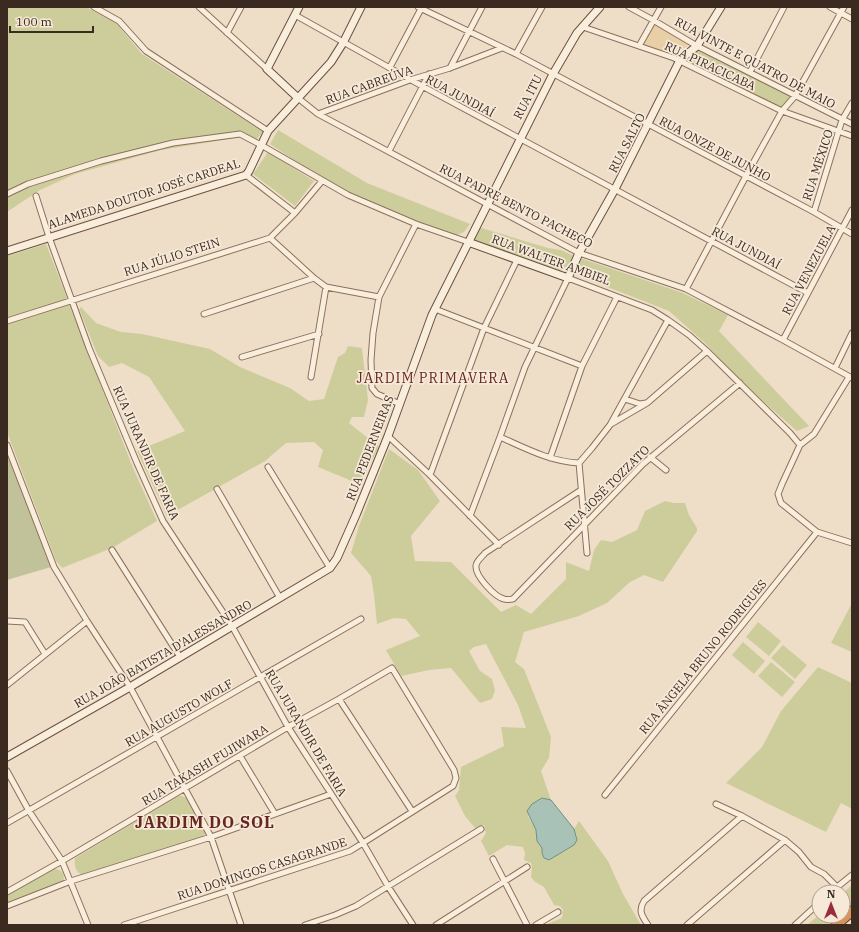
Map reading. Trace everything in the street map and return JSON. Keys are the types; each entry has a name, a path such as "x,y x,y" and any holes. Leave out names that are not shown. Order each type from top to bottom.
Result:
{"street":[{"path":"94,7 119,21 146,51 268,131"},
{"name":"RUA PADRE BENTO PACHECO","path":"199,7 298,98 318,114 579,253 686,289 851,377"},
{"path":"227,33 241,7"},
{"path":"267,68 299,7"},
{"name":"ALAMEDA DOUTOR JOSÉ CARDEAL","path":"7,251 246,175 268,131 331,62 343,43 361,7"},
{"path":"450,68 482,7"},
{"path":"516,54 542,7"},
{"name":"RUA ITU","path":"486,204 553,74 577,33 600,7"},
{"name":"RUA VINTE E QUATRO DE MAIO","path":"629,7 697,46 852,124"},
{"path":"639,46 661,7"},
{"name":"RUA SALTO","path":"568,278 579,253 615,189 680,60 697,46 721,7"},
{"path":"750,72 784,7"},
{"path":"830,7 852,19"},
{"path":"686,289 711,240 782,111 795,96 844,7"},
{"path":"390,68 420,8"},
{"name":"RUA ONZE DE JUNHO","path":"420,8 516,54 814,212 852,234"},
{"name":"RUA JUNDIAÍ","path":"295,15 410,80 808,293"},
{"name":"RUA PIRACICABA","path":"583,26 680,60 782,111"},
{"name":"RUA CABREÚVA","path":"318,114 410,80 450,68 502,48"},
{"path":"389,151 429,74"},
{"name":"RUA MÉXICO","path":"814,212 842,120 852,103"},
{"name":"RUA VINTE E QUATRO DE MAIO","path":"782,111 852,136"},
{"name":"RUA WALTER AMBIEL","path":"7,194 28,184 101,161 173,143 240,134 322,181 416,224 568,278 652,310 689,335 707,351 790,433 800,445"},
{"path":"246,175 295,213"},
{"name":"RUA JÚLIO STEIN","path":"7,321 270,238 295,213 322,181"},
{"name":"RUA JURANDIR DE FARIA","path":"36,196 72,300 114,409 160,515 232,626 288,726 363,843 412,925"},
{"name":"RUA PEDERNEIRAS","path":"330,568 356,515 388,436 435,309 486,204"},
{"name":"RUA VENEZUELA","path":"783,340 852,210"},
{"path":"400,404 377,394 372,388 371,360 373,333 379,297 416,224"},
{"path":"270,238 326,287 379,297"},
{"path":"430,475 484,328 517,260"},
{"path":"204,314 314,278"},
{"path":"470,516 525,367 568,278"},
{"path":"311,377 326,287"},
{"path":"550,458 582,366 617,297"},
{"path":"435,309 582,366"},
{"path":"587,553 579,463 610,425 668,320"},
{"path":"835,368 852,333"},
{"path":"242,357 318,334"},
{"path":"610,425 647,403 707,351"},
{"path":"851,377 814,434 800,445 778,494 781,503 817,532 852,543"},
{"name":"RUA JOSÉ TOZZATO","path":"499,545 485,553 478,560 476,566 477,574 488,588 497,595 504,599 513,599 650,457 740,383"},
{"path":"625,399 640,404 647,403"},
{"path":"388,436 430,475 499,545 581,490"},
{"path":"500,437 550,458 569,463 579,463"},
{"path":"7,445 54,567 130,687 211,837 242,925"},
{"path":"650,457 666,470"},
{"path":"268,467 330,568"},
{"path":"217,489 280,598"},
{"name":"RUA ÂNGELA BRUNO RODRIGUES","path":"605,795 817,532"},
{"path":"112,550 180,657"},
{"name":"RUA JOÃO BATISTA D'ALESSANDRO","path":"7,757 130,687 330,568"},
{"name":"RUA AUGUSTO WOLF","path":"7,824 360,620"},
{"path":"7,621 25,622 45,654"},
{"path":"7,685 87,621"},
{"name":"RUA TAKASHI FUJIWARA","path":"7,892 240,756 288,726 339,699 392,668 454,770 456,778"},
{"path":"339,699 412,811"},
{"path":"240,756 275,814"},
{"path":"7,771 29,811 62,861 88,925"},
{"name":"RUA DOMINGOS CASAGRANDE","path":"124,925 350,851 453,786 456,778"},
{"path":"7,906 70,881 211,837 331,794"},
{"path":"716,804 742,816 785,840 799,852 811,867 824,874 835,884"},
{"path":"648,925 641,915 640,908 644,901 742,816"},
{"path":"305,925 346,911 389,888 481,830"},
{"path":"687,925 785,840"},
{"path":"493,859 527,925"},
{"path":"436,925 527,867"},
{"path":"842,884 852,875"},
{"path":"795,925 811,910"},
{"path":"536,925 558,912"}],"green space":[{"path":"7,7 86,7 116,23 142,54 263,132 253,143 242,137 161,150 75,174 40,190 7,212"},
{"path":"697,46 795,96 782,111 680,60"},
{"path":"278,130 367,183 470,224 464,232 457,235 444,232 354,195 307,169 270,144"},
{"path":"268,152 314,181 295,206 253,174"},
{"path":"478,227 548,248 561,250 574,256 567,269 560,271 476,242 474,237"},
{"path":"46,244 133,468 157,521 112,548 62,568 56,561 7,432 7,256"},
{"path":"580,258 683,293 728,315 719,331 809,426 797,431 751,391 706,344 669,311 574,274"},
{"path":"81,307 96,323 121,332 142,334 210,349 240,367 290,388 309,401 324,399 338,357 345,353 348,346 362,348 368,400 364,417 352,417 349,423 379,447 359,484 318,467 323,450 314,442 286,443 265,461 167,516 137,451 185,431 149,377 122,363 109,367 98,356 79,309"},
{"path":"7,446 51,567 7,580"},
{"path":"389,449 418,470 440,501 411,536 415,561 451,562 501,612 516,605 531,614 566,579 566,562 589,571 594,550 601,540 612,542 637,530 645,511 665,501 685,503 697,531 663,582 644,575 630,582 607,603 579,616 524,632 515,662 524,669 551,737 549,758 541,771 551,800 542,798 528,816 536,830 537,841 542,848 544,858 549,860 577,840 574,829 579,821 608,861 623,894 641,925 545,925 562,918 563,910 560,906 554,905 544,887 534,881 531,877 531,863 524,860 525,854 523,847 507,845 489,856 481,841 486,833 484,825 475,828 465,816 455,796 459,790 461,767 504,746 501,727 526,728 518,705 486,644 474,647 469,651 480,671 492,679 495,690 492,699 480,703 451,668 429,670 401,676 386,650 420,636 406,619 394,618 377,624 371,576 351,553 359,526"},
{"path":"852,603 852,652 831,643"},
{"path":"758,622 781,641 769,656 746,637"},
{"path":"743,642 765,661 754,674 732,655"},
{"path":"783,645 807,665 795,679 771,658"},
{"path":"771,662 795,682 782,697 758,676"},
{"path":"818,667 852,683 852,809 841,803 826,832 726,783 762,747 781,711"},
{"path":"179,796 188,799 205,830 205,834 202,837 81,875 77,871 75,858"},
{"path":"53,869 58,869 62,872 64,876 63,882 7,902 7,894"},
{"path":"852,885 851,906 851,886"},
{"path":"811,922 811,924 834,924 833,925 807,925"}],"sand":[{"path":"654,22 690,43 675,57 641,45"}],"shaded area":[{"path":"542,798 551,800 574,829 577,840 574,845 549,860 544,858 542,848 537,841 536,830 527,811 532,804"}],"district":[{"name":"JARDIM PRIMAVERA","path":"433,378"},
{"name":"JARDIM DO SOL","path":"205,822"}]}
